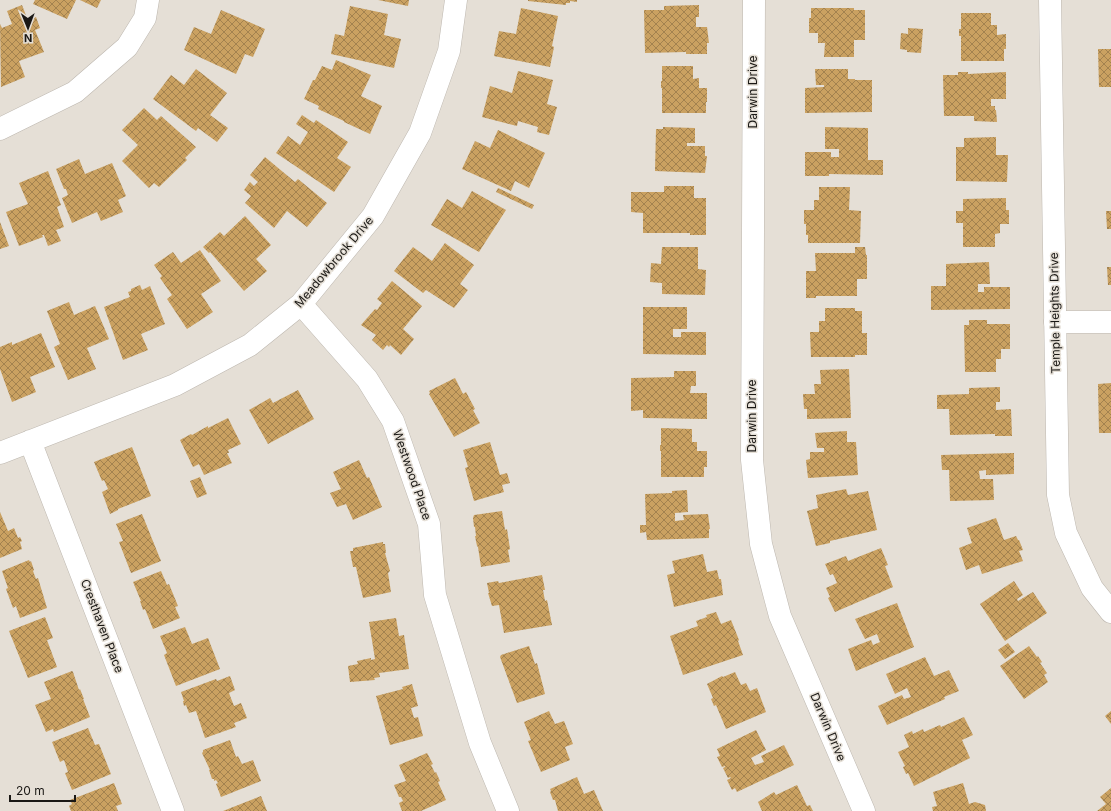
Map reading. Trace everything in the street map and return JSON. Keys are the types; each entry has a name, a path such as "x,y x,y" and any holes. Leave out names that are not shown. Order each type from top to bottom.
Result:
{"street":[{"path":"0,129 75,92 127,47 145,18 148,0"},
{"name":"Meadowbrook Drive","path":"0,453 175,385 250,345 301,304 373,216 420,133 449,51 456,0"},
{"name":"Darwin Drive","path":"754,0 752,460 761,544 780,616 864,811"},
{"name":"Temple Heights Drive","path":"1050,0 1058,495 1066,533 1092,588 1111,612"},
{"name":"Westwood Place","path":"301,304 367,379 393,421 429,524 435,595 480,743 508,811"},
{"path":"1055,322 1111,322"},
{"name":"Cresthaven Place","path":"30,441 173,811"}],"building":[{"path":"35,0 76,0 67,19 33,4"},
{"path":"80,0 101,0 97,8"},
{"path":"378,0 409,0 408,6"},
{"path":"528,0 577,0 577,2 570,1 570,3 566,3 566,5"},
{"path":"22,5 27,18 30,16 31,19 36,17 40,28 35,30 44,52 19,61 25,77 1,87 0,24 2,28 12,24 7,11"},
{"path":"699,5 699,17 696,17 696,27 707,27 709,43 707,43 707,54 686,54 686,52 645,53 644,10 664,10 664,6"},
{"path":"350,6 388,14 384,35 401,39 394,68 331,54 335,34 344,36"},
{"path":"521,8 558,16 552,46 554,47 550,67 494,56 499,31 516,34"},
{"path":"811,8 854,8 854,10 865,10 865,40 854,40 854,57 824,57 825,43 818,43 818,33 809,33"},
{"path":"221,10 265,29 253,57 245,54 236,74 184,50 194,27 211,34"},
{"path":"961,13 991,13 991,25 997,25 997,35 1006,34 1004,61 961,61 961,36 959,36 959,29 961,29"},
{"path":"908,28 923,29 921,53 907,52 907,50 900,49 901,33 908,34"},
{"path":"1098,49 1111,49 1111,87 1099,87"},
{"path":"336,60 371,75 361,96 382,106 370,134 318,109 319,106 304,99 322,66 332,70"},
{"path":"662,66 693,66 693,79 699,78 699,88 707,88 706,113 662,113"},
{"path":"196,69 227,93 210,115 228,128 217,142 198,128 196,131 153,99 171,75 184,85"},
{"path":"815,69 848,69 848,79 872,80 872,112 805,113 805,88 824,87 824,85 816,85"},
{"path":"518,71 553,80 547,104 557,107 549,135 537,132 538,127 518,121 517,126 482,117 490,86 512,93"},
{"path":"958,72 968,72 968,74 1006,72 1006,99 991,99 991,106 995,106 997,122 974,121 974,116 944,116 943,75 958,75"},
{"path":"144,108 157,120 161,116 196,147 185,158 187,160 159,187 154,183 149,188 122,161 138,145 122,130"},
{"path":"302,115 314,123 316,120 348,142 337,158 351,167 334,192 276,153 288,136 300,145 308,132 296,124"},
{"path":"663,127 695,128 695,143 687,143 687,146 705,146 705,156 707,156 705,173 655,171 656,129 663,129"},
{"path":"825,127 868,128 868,160 883,160 883,175 829,174 829,176 805,176 805,152 831,152 831,157 839,157 839,149 825,149"},
{"path":"498,130 545,153 529,188 515,181 511,191 462,169 475,141 490,148"},
{"path":"996,137 996,155 1008,155 1007,182 956,181 956,147 964,147 964,138"},
{"path":"265,157 295,182 298,179 327,203 307,227 287,211 274,228 245,203 251,196 244,190 250,182 254,186 258,182 250,175"},
{"path":"79,159 85,174 112,163 126,196 118,200 123,212 101,221 97,212 72,223 62,198 68,195 56,169"},
{"path":"48,171 61,205 57,207 64,227 56,230 61,241 48,246 44,235 42,235 43,237 19,246 6,212 28,204 19,183"},
{"path":"664,186 694,186 694,198 706,198 706,235 690,235 690,233 643,233 643,213 631,212 631,192 664,192"},
{"path":"819,187 850,187 849,210 861,211 860,243 808,243 806,224 804,224 804,210 814,210 814,200 819,200"},
{"path":"498,188 534,205 532,209 496,192"},
{"path":"472,191 506,210 479,252 431,225 447,199 462,208"},
{"path":"1006,198 1006,210 1009,210 1009,224 1000,224 1000,233 995,234 995,247 963,247 963,223 956,223 956,211 963,211 963,199"},
{"path":"1106,211 1111,211 1111,229 1107,229"},
{"path":"245,216 271,245 256,259 267,271 244,291 210,252 209,253 203,247 220,232 224,236"},
{"path":"0,222 9,246 0,249"},
{"path":"445,243 474,265 460,284 468,290 454,308 426,290 423,293 394,271 413,247 432,261"},
{"path":"662,247 698,247 698,269 706,270 705,295 662,294 662,283 650,282 651,263 661,264"},
{"path":"855,247 865,247 867,255 867,279 857,279 857,296 816,296 816,298 806,298 806,271 816,271 815,253 855,253"},
{"path":"200,250 221,281 201,294 213,312 187,329 167,299 172,295 160,278 162,276 154,265 173,252 181,263"},
{"path":"989,262 990,284 978,284 978,292 984,292 984,287 1010,287 1010,309 931,310 931,286 946,286 946,264"},
{"path":"1107,267 1111,267 1111,285 1108,285"},
{"path":"392,281 422,306 403,329 414,339 401,355 390,345 389,347 387,345 383,350 372,340 376,335 361,325 375,309 377,310 382,303 377,299"},
{"path":"140,285 142,290 150,286 165,324 141,334 148,350 123,360 104,307 130,297 128,292"},
{"path":"69,302 74,315 95,306 109,339 87,348 96,369 68,380 54,347 60,344 47,311"},
{"path":"643,307 687,307 687,329 673,329 673,337 681,337 681,332 706,332 706,355 643,354"},
{"path":"825,308 855,308 855,311 862,311 862,333 867,333 867,355 855,355 855,357 811,357 810,332 819,332 819,321 825,321"},
{"path":"969,320 987,320 987,324 1010,324 1010,349 1001,349 1001,359 996,359 996,372 965,372 964,325 969,325"},
{"path":"41,333 55,367 30,377 36,392 12,402 0,369 0,347 12,342 12,345"},
{"path":"849,369 851,418 807,419 807,409 804,409 803,394 815,394 814,384 821,384 820,370"},
{"path":"674,371 696,371 696,386 691,386 690,393 707,393 707,419 643,418 643,410 631,411 631,378 674,377"},
{"path":"455,378 463,394 466,392 475,409 473,410 480,423 454,437 429,394 429,391"},
{"path":"1111,383 1111,433 1099,433 1098,384"},
{"path":"1000,387 1000,402 996,402 996,410 1011,409 1012,436 995,436 995,434 950,435 949,409 937,409 937,395 969,394 969,388"},
{"path":"298,390 314,419 268,444 249,410 270,398 273,403"},
{"path":"228,418 241,444 228,450 229,453 227,453 232,463 204,475 199,464 193,467 180,440"},
{"path":"661,428 692,429 692,442 697,442 697,451 707,451 707,467 704,467 704,477 661,477"},
{"path":"847,431 847,442 856,442 858,475 808,478 806,460 810,459 810,452 824,452 824,448 817,448 815,433"},
{"path":"490,442 500,475 507,473 510,483 502,485 504,492 474,501 465,468 468,467 463,450"},
{"path":"132,447 151,496 118,509 110,514 102,492 108,489 104,480 102,481 94,462"},
{"path":"1014,453 1014,474 986,475 986,470 979,471 980,479 993,479 994,500 950,501 949,470 942,470 941,455"},
{"path":"359,460 367,478 369,477 382,507 353,520 346,504 337,507 330,493 341,489 333,472"},
{"path":"200,477 207,494 197,498 190,481"},
{"path":"846,489 848,495 868,491 877,530 830,541 830,543 816,546 807,511 818,508 816,495"},
{"path":"687,490 688,512 675,513 675,521 684,520 683,515 708,514 710,529 709,538 647,540 646,532 640,533 640,525 646,525 645,494 672,493 672,491"},
{"path":"502,511 505,530 507,529 510,562 481,567 475,536 474,515"},
{"path":"0,512 8,531 14,528 18,538 20,537 22,541 20,542 22,549 0,558"},
{"path":"142,514 161,561 131,573 119,542 123,541 116,524"},
{"path":"996,518 1004,540 1016,536 1019,540 1023,550 1019,551 1023,561 982,574 979,565 966,570 959,548 972,543 967,528"},
{"path":"383,542 383,544 385,544 385,553 390,571 388,573 391,592 363,598 356,567 353,567 350,551 353,551 353,548"},
{"path":"881,548 888,565 885,566 893,587 835,612 828,598 830,597 826,588 837,583 833,574 830,575 825,564 846,556 848,561"},
{"path":"703,554 707,572 717,570 719,579 721,579 723,595 674,607 667,575 675,573 672,561"},
{"path":"29,560 30,562 31,561 36,579 38,578 47,608 20,618 16,606 13,608 6,589 8,588 2,571"},
{"path":"161,571 167,585 169,584 178,606 175,607 180,618 153,629 145,609 143,610 133,582"},
{"path":"542,575 545,590 543,590 545,601 547,600 552,625 504,633 499,605 492,606 487,583 498,581 499,583"},
{"path":"1014,581 1023,595 1017,599 1018,601 1033,592 1047,613 1005,641 980,604"},
{"path":"897,603 914,647 856,671 848,649 871,640 873,645 880,642 877,634 865,639 855,619"},
{"path":"716,612 721,624 731,620 743,655 683,675 670,636 698,626 696,621 707,617 706,615"},
{"path":"45,617 53,638 47,640 57,667 28,678 9,631"},
{"path":"396,618 399,636 404,635 409,669 379,673 380,677 374,678 375,680 350,682 348,666 358,664 357,661 371,658 371,660 375,659 369,622"},
{"path":"185,627 192,644 208,638 220,669 176,686 164,655 167,653 160,636"},
{"path":"1008,643 1015,652 1005,659 998,650"},
{"path":"529,646 535,664 537,663 545,694 517,703 500,657 501,655"},
{"path":"1029,646 1042,662 1040,663 1047,673 1044,675 1048,682 1024,699 1000,666"},
{"path":"925,657 934,676 949,670 959,691 944,697 945,699 887,725 878,706 902,695 904,699 911,697 907,688 895,694 886,674"},
{"path":"72,671 90,717 54,732 53,729 46,732 35,705 51,699 44,682"},
{"path":"735,672 741,685 746,683 750,691 757,688 766,712 726,729 716,705 714,706 711,699 713,698 707,684 722,676 723,677"},
{"path":"230,676 235,690 229,693 234,706 241,703 247,718 234,723 236,727 205,738 196,711 189,713 186,705 184,706 181,692 216,679 217,681"},
{"path":"412,684 418,706 411,708 414,718 418,717 423,736 390,745 376,696 403,689 402,687"},
{"path":"549,711 555,724 564,721 573,744 565,747 570,760 541,772 528,741 531,740 524,722"},
{"path":"1111,711 1111,724 1105,716"},
{"path":"964,717 973,735 962,740 970,758 914,786 908,773 906,774 903,767 905,766 898,752 909,747 904,735 912,731 913,734 923,729 924,732 940,725 941,727"},
{"path":"88,728 95,745 99,744 111,774 72,790 65,773 68,772 64,760 60,762 52,742"},
{"path":"756,730 766,750 751,758 755,765 764,762 761,756 784,745 794,765 737,792 735,788 732,790 727,780 731,778 728,778 723,768 725,766 722,767 717,757 720,756 717,749"},
{"path":"230,740 236,757 238,756 242,764 253,760 261,781 221,797 216,784 218,783 216,780 214,781 214,779 212,779 210,770 202,753 203,750"},
{"path":"427,753 433,764 431,765 440,781 438,782 446,800 421,811 402,811 399,803 403,801 401,797 399,797 394,785 406,781 399,765"},
{"path":"577,777 584,794 594,790 603,811 558,811 550,789"},
{"path":"114,783 122,804 116,806 118,811 71,811 69,806 72,804 70,800"},
{"path":"963,783 969,804 975,802 985,805 986,811 933,811 932,807 937,806 933,792"},
{"path":"797,785 807,806 810,805 813,811 762,811 758,802 774,792 776,795"},
{"path":"1111,788 1111,811 1097,811 1106,804 1100,797"},
{"path":"261,796 267,811 223,811"}]}
